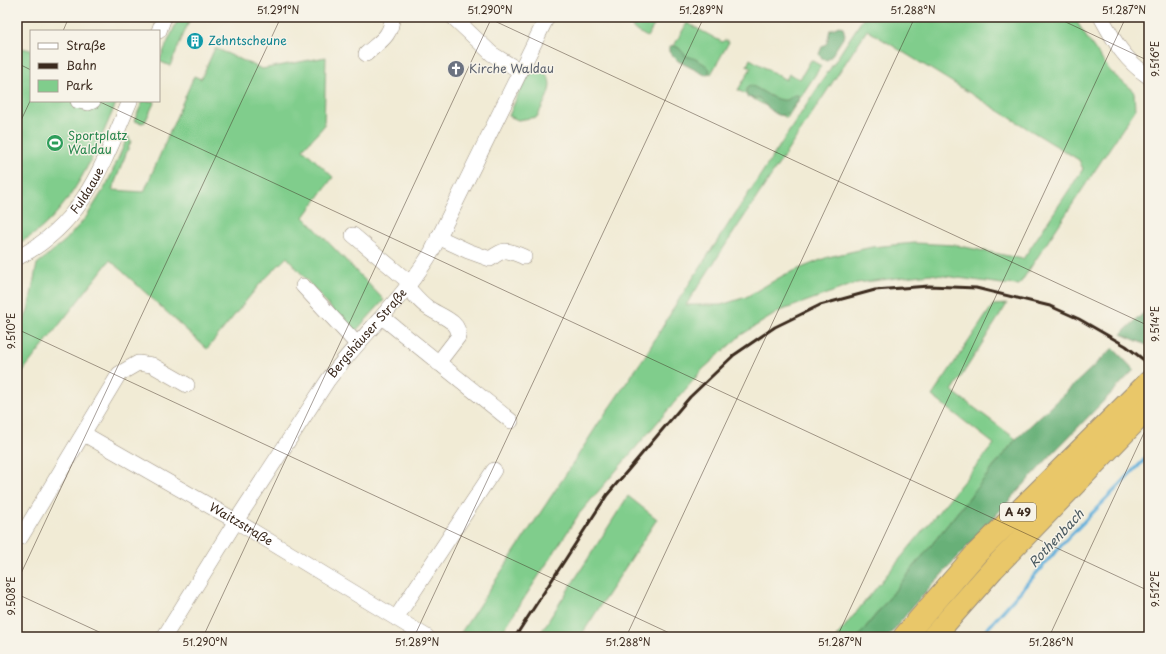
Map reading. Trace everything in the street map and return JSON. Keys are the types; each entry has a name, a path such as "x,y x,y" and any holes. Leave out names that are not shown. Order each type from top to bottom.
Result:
{"highway":[{"name":"A 49","path":"904,637 976,554 1145,394"},
{"name":"A 49","path":"933,637 1145,394"}],"street":[{"path":"159,30 164,17"},
{"path":"366,54 387,36 392,26 392,17"},
{"path":"453,17 492,54 520,71"},
{"name":"Bergshäuser Straße","path":"164,637 328,380 356,344 382,317 427,260 547,17"},
{"path":"1101,17 1118,48 1128,59 1149,77"},
{"name":"Fuldaaue","path":"17,258 47,239 67,221 80,205 95,179 130,102"},
{"path":"353,235 408,285 428,308 437,312 458,328 458,337 438,363"},
{"path":"438,237 468,251 490,259 501,251 508,250 524,257"},
{"path":"303,286 356,344"},
{"path":"382,317 511,421"},
{"path":"21,537 119,374 138,363 152,365 188,385"},
{"name":"Waitzstraße","path":"84,434 236,522 427,637"},
{"path":"396,618 494,470"}],"green space":[{"path":"179,17 191,17 170,66 160,61"},
{"path":"646,17 659,17 647,37 632,28 637,19 643,23"},
{"path":"864,17 1074,17 1110,71 1134,92 1135,110 1019,285 930,274 857,283 780,311 741,335 703,369 579,514 499,637 458,637 598,424 645,356 678,301","holes":["867,30 1079,160 1083,169 1023,259 955,245 915,243 872,247 828,257 784,275 746,297 721,305 686,305"]},
{"path":"687,23 722,42 725,40 729,42 711,74 671,51"},
{"path":"839,26 843,27 845,35 830,58 827,60 823,59 819,54 822,47 827,43 830,30"},
{"path":"673,45 679,48 686,56 696,59 706,65 710,70 708,74 705,75 678,61 669,52 669,47"},
{"name":"Sportplatz Waldau","path":"17,47 30,50 30,102 117,102 94,154 85,171 64,203 52,218 38,231 17,244"},
{"path":"215,48 262,69 326,57 324,126 303,149 333,177 304,217 384,300 353,334 287,257 259,285 207,349 110,260 19,376 17,375 17,330 25,318 28,310 37,264 66,240 87,216 107,184 128,136 131,141 112,190 144,192 194,76 201,79"},
{"path":"750,59 786,80 789,74 800,79 811,60 821,66 787,118 738,90 751,68 747,66"},
{"path":"533,65 542,70 547,76 550,82 550,88 537,117 518,120 509,116"},
{"path":"750,85 778,99 788,100 792,96 796,95 798,95 799,98 789,112 784,115 776,114 759,98 747,97 746,90"},
{"path":"143,102 155,102 145,122 142,123 134,121"},
{"path":"1007,304 952,391 1016,439 858,637 836,637 994,444 932,396 993,305"},
{"path":"1149,308 1149,346 1121,334"},
{"path":"1113,348 1134,370 1051,455 913,606 888,637 858,637 1016,439"},
{"path":"628,496 657,519 580,637 538,637"}],"waterway":[{"name":"Rothenbach","path":"980,637 1064,542 1149,455"}],"railway":[{"path":"515,637 607,495 690,397 734,355 775,327 820,305 875,290 929,286 976,288 1050,306 1079,319 1126,346 1149,364"}],"place":[{"name":"Zehntscheune","path":"195,41"},
{"name":"Kirche Waldau","path":"456,69"},
{"name":"Sportplatz Waldau","path":"55,143"}]}
